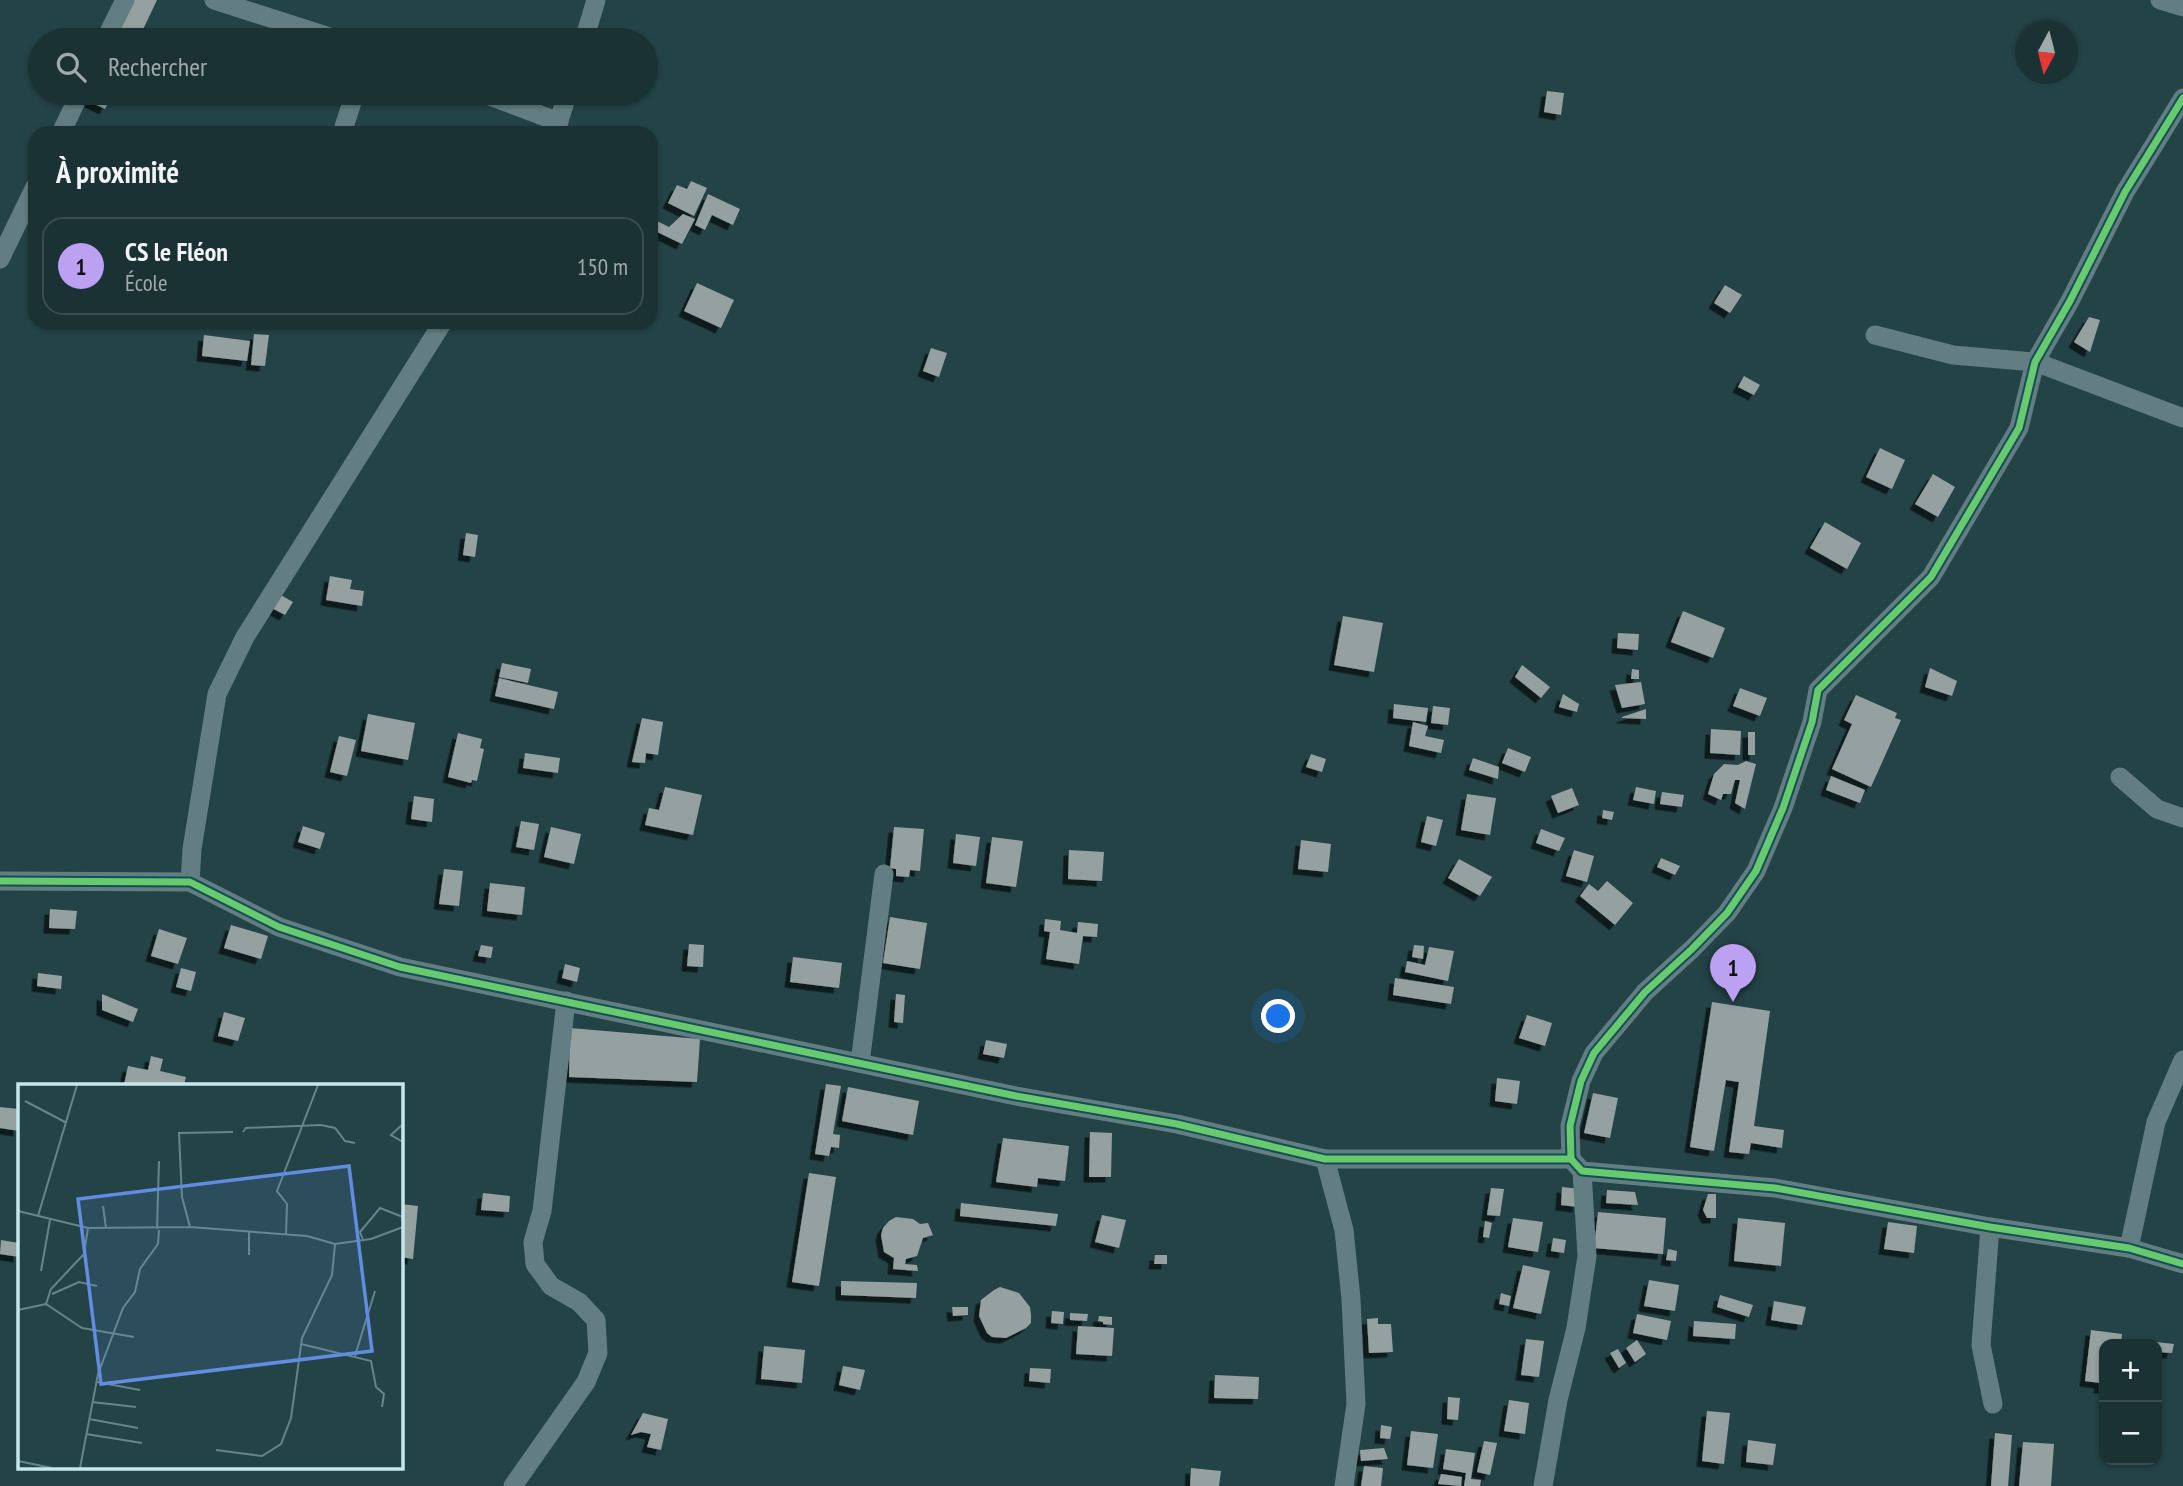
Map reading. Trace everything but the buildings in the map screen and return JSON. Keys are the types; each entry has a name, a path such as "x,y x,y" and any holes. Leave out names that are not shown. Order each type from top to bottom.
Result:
{"street":[{"path":"111,28 125,0"},
{"path":"214,0 302,28"},
{"path":"588,28 596,0"},
{"path":"2160,0 2183,7"},
{"path":"1543,1486 1558,1400 1576,1328 1587,1256 1570,1126 1581,1081 1594,1053 1645,992 1727,913 1756,871 1783,808 1812,722 1818,690 1931,577 2018,428 2035,362 2070,301 2124,192 2183,98"},
{"path":"64,126 74,105"},
{"path":"344,126 351,105"},
{"path":"508,105 555,126"},
{"path":"557,126 564,105"},
{"path":"0,259 28,201"},
{"path":"190,882 192,849 217,694 245,637 439,329"},
{"path":"1875,335 1953,355 2035,362 2183,418"},
{"path":"2120,777 2157,809 2183,818"},
{"path":"860,1063 884,874"},
{"path":"0,881 190,882 279,927 400,967 1016,1096 1177,1124 1325,1159 1576,1165 1775,1188 1990,1227 2129,1248 2183,1264"},
{"path":"513,1486 586,1382 598,1353 596,1320 579,1302 551,1286 535,1264 533,1242 542,1211 566,1002"},
{"path":"2129,1248 2156,1122 2183,1060"},
{"path":"1325,1159 1344,1230 1352,1311 1356,1404 1344,1486"},
{"path":"1990,1227 1980,1345 1993,1404"}],"cycle path":[{"path":"1571,1159 1570,1126 1581,1081 1594,1053 1645,992 1727,913 1756,871 1783,808 1812,722 1818,690 1931,577 2019,428 2035,362 2070,301 2125,192 2183,98"},
{"path":"0,881 190,882 279,927 400,967 1016,1096 1177,1124 1325,1159 1571,1159 1582,1171 1775,1188 1990,1227 2129,1248 2183,1264"}],"place":[{"name":"CS le Fléon","path":"1733,1002"}]}
